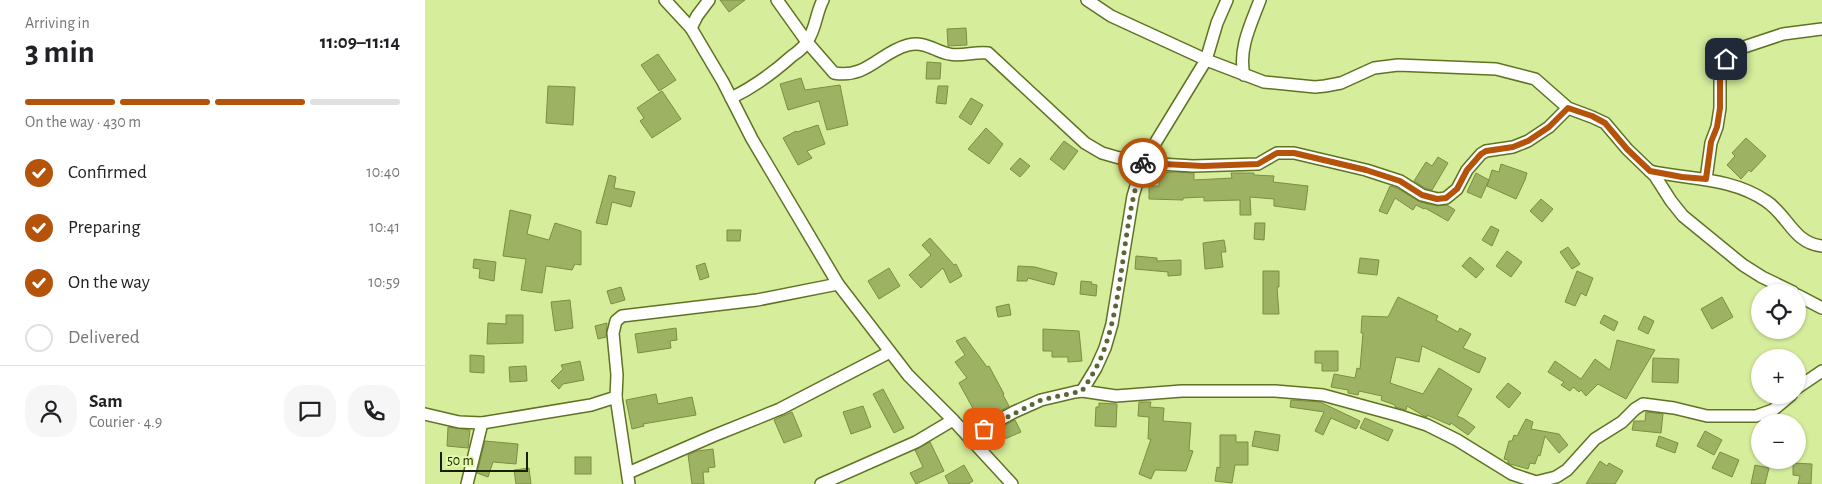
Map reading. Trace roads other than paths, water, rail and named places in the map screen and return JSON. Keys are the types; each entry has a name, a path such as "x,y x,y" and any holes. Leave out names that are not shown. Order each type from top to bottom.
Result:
{"street":[{"path":"665,0 691,28 731,98 752,140 838,284 908,375 1012,484"},
{"path":"691,28 709,0"},
{"path":"777,0 807,42 831,70 840,74 862,71 896,49 909,45 927,45 950,54 988,53 1085,143 1102,153 1143,163 1203,166 1258,164 1277,153 1294,153 1366,170 1400,181 1422,195 1437,199 1446,198 1457,189 1467,170 1481,154 1486,151 1513,147 1528,141 1549,127 1568,108"},
{"path":"731,98 755,86 807,42 823,0"},
{"path":"1087,0 1111,16 1206,60 1264,82 1315,87 1341,83 1369,70 1391,66 1496,69 1535,80 1568,108 1592,116 1605,123 1627,149 1650,171 1671,201 1693,224 1743,265 1776,284"},
{"path":"1082,391 1105,348 1122,270 1133,196 1143,163 1206,60 1217,23 1227,0"},
{"path":"1244,75 1242,62 1243,46 1259,0"},
{"path":"1706,179 1711,142 1717,127 1720,108 1720,68 1732,51 1783,34 1822,29"},
{"path":"1650,171 1729,184 1762,198 1773,207 1799,236 1812,245 1822,246"},
{"path":"838,284 757,300 622,316 616,322 613,333 617,375 616,397 629,478 713,436 780,409 890,352"},
{"path":"1806,300 1822,308"},
{"path":"1806,382 1822,371"},
{"path":"968,437 1014,412 1041,400 1082,391 1107,396 1230,390 1275,391 1323,395 1400,416 1457,440 1512,474 1536,482 1556,477 1567,470 1595,439 1622,422 1643,404 1674,408 1707,416 1736,417 1756,416 1766,413 1781,404"},
{"path":"425,414 459,422 482,423 591,404 616,397"},
{"path":"821,484 916,442 953,420"},
{"path":"467,484 482,423"}]}
